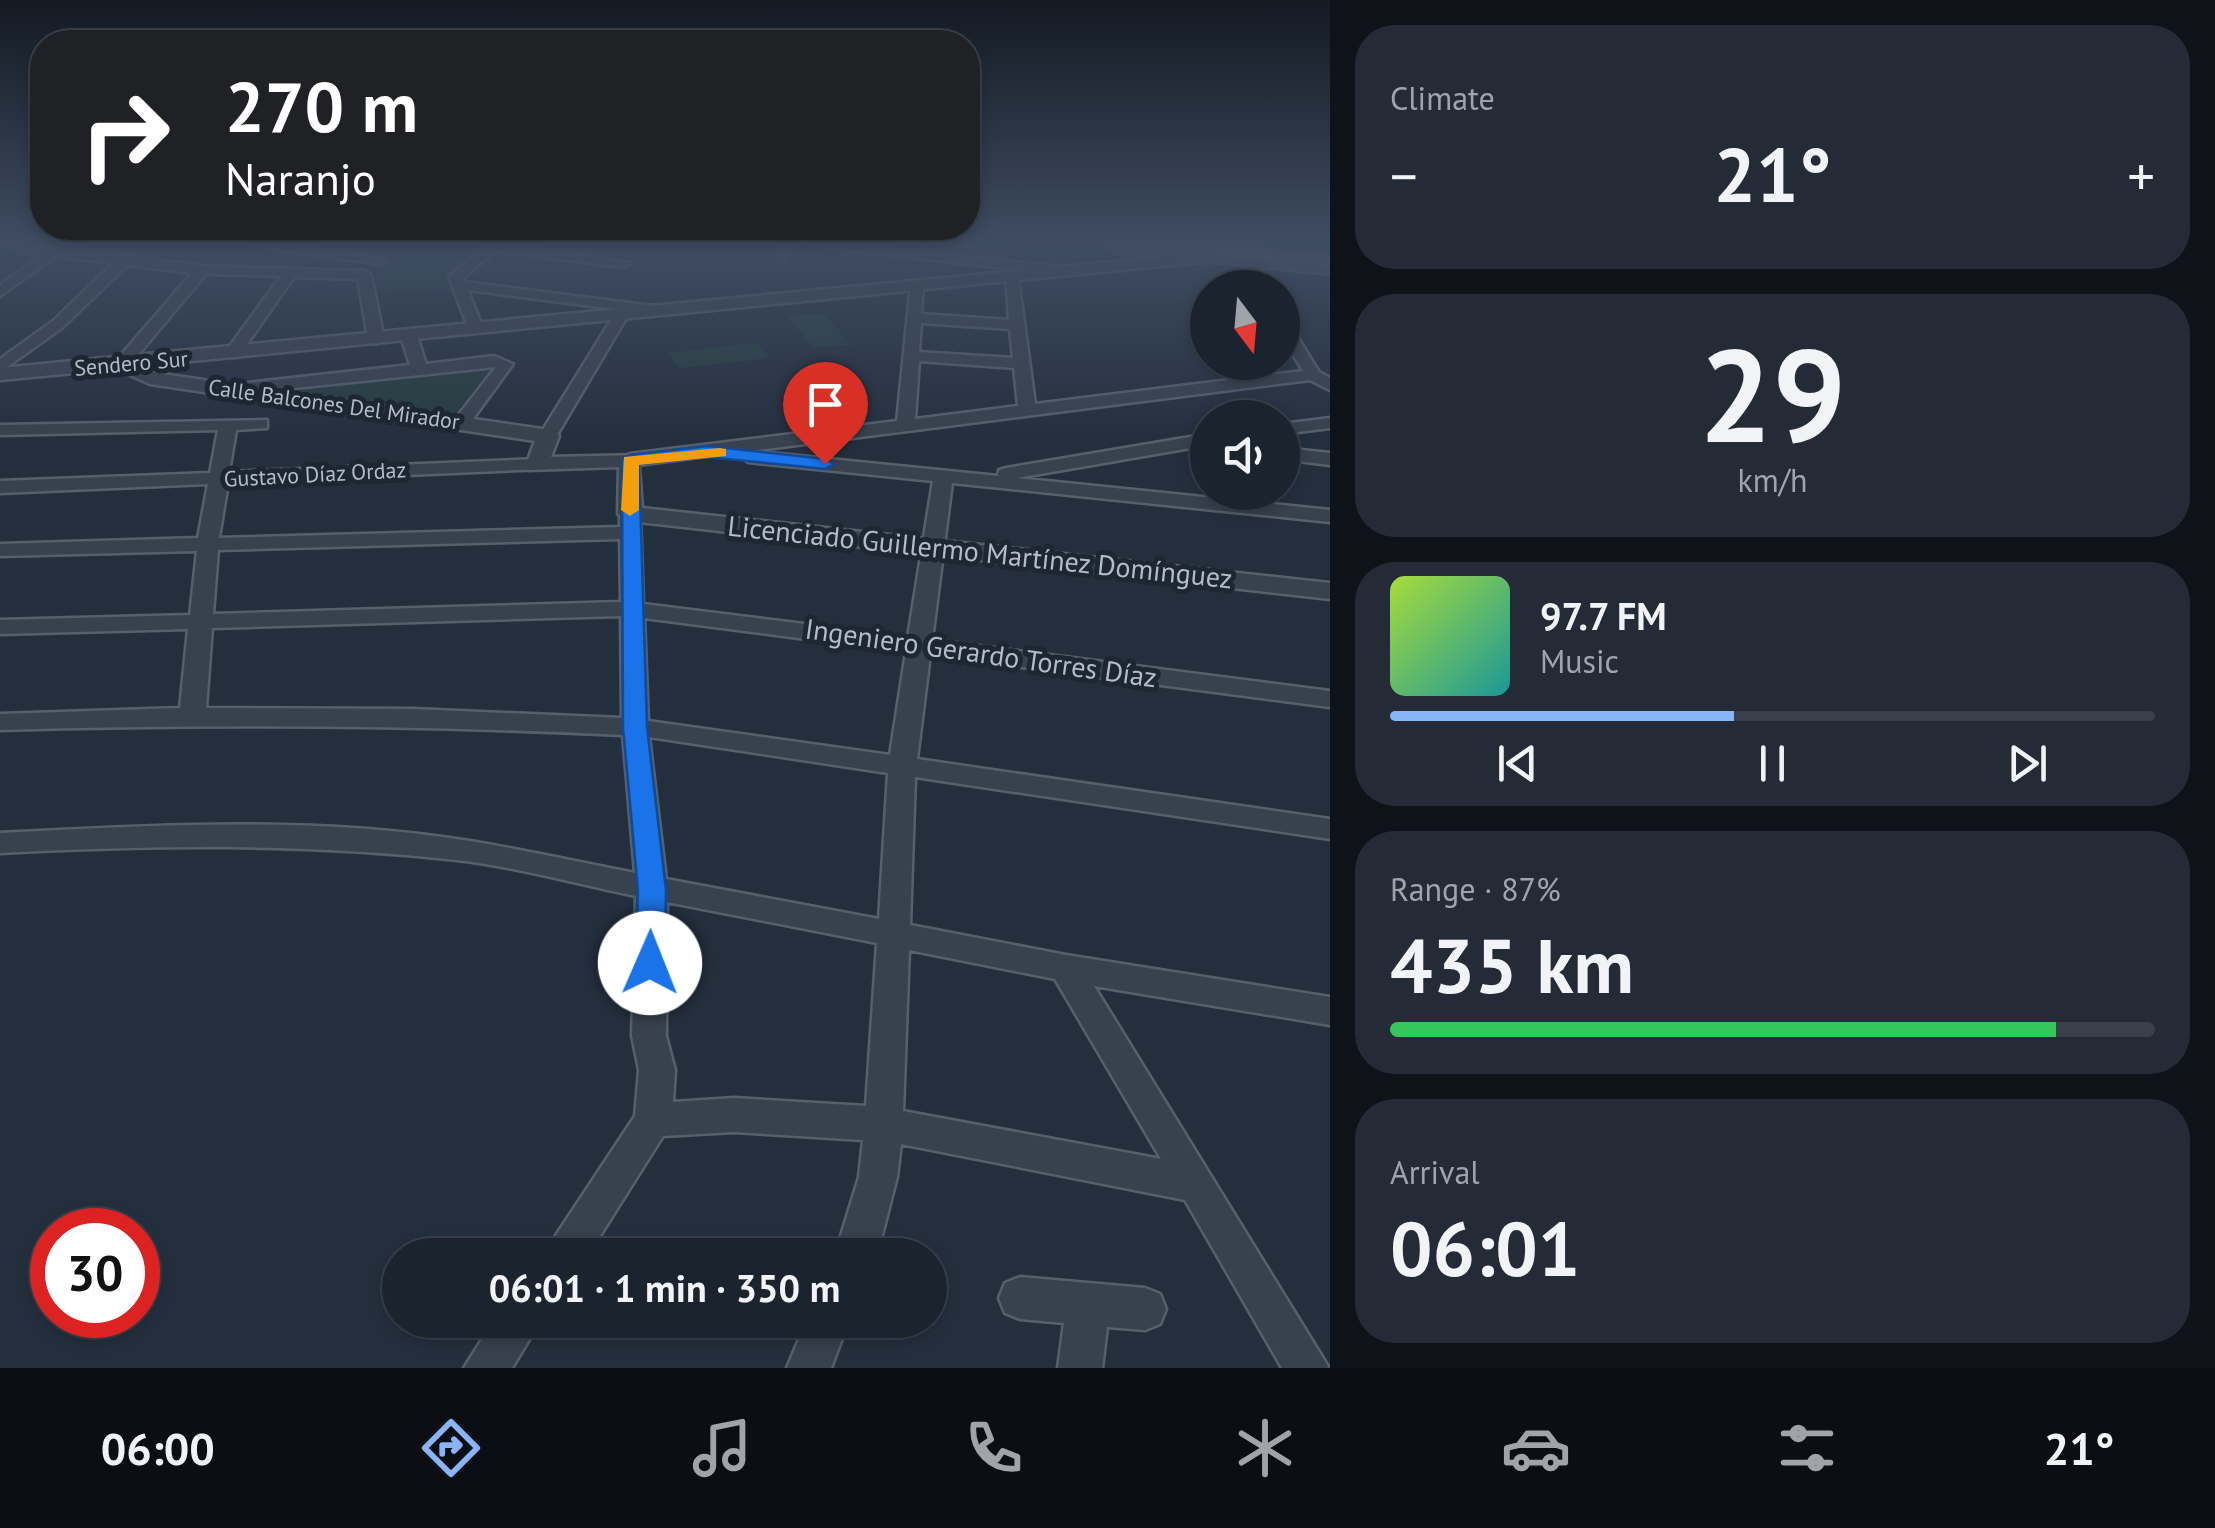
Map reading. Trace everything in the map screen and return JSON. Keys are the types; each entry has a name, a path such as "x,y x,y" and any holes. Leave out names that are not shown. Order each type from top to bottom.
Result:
{"street":[{"path":"0,371 73,310"},
{"path":"122,364 168,310"},
{"path":"232,354 263,310"},
{"path":"371,310 376,338"},
{"path":"468,310 475,329"},
{"path":"652,310 661,311"},
{"name":"Sendero Sur","path":"0,371 122,364 673,310"},
{"path":"906,424 915,310"},
{"path":"1016,310 1026,409"},
{"path":"537,465 548,436 620,315"},
{"path":"915,318 1018,324"},
{"path":"409,336 419,368"},
{"path":"1300,354 1312,374 1330,385"},
{"path":"912,356 1023,364"},
{"path":"237,389 419,368 494,361 504,364 503,371 461,423"},
{"name":"Calle Balcones Del Mirador","path":"122,364 150,378 548,436"},
{"path":"575,1238 653,1120 657,1070 650,1036 652,890 635,727 630,460 1312,374"},
{"path":"1300,427 1330,423"},
{"path":"192,716 208,543 228,424"},
{"path":"0,430 261,424"},
{"path":"982,479 1190,444"},
{"path":"707,452 1330,516"},
{"path":"1300,455 1330,458"},
{"name":"Gustavo Díaz Ordaz","path":"0,487 630,460"},
{"path":"861,1238 878,1177 884,1124 902,767 930,545 943,476"},
{"path":"0,550 630,523"},
{"name":"Licenciado Guillermo Martínez Domínguez","path":"630,523 930,545 1330,591"},
{"name":"Ingeniero Gerardo Torres Díaz","path":"0,627 632,609 1330,699"},
{"path":"0,722 192,716 413,716 635,727 1330,829"},
{"path":"0,842 170,834 313,836 461,850 1066,968 1330,1011"},
{"path":"1066,968 1307,1368"},
{"path":"653,1120 734,1115 884,1124 1194,1184"},
{"path":"1020,1298 1144,1309"},
{"path":"1080,1368 1088,1305"},
{"path":"486,1368 507,1338"},
{"path":"809,1368 821,1338"}],"green space":[{"path":"824,313 851,345 813,347 787,316"},
{"path":"756,343 771,358 680,368 667,353"},
{"path":"495,365 452,417 263,388"}],"slow traffic":[{"path":"630,510 630,460 720,453"}],"route":[{"path":"650,963 652,890 635,727 630,460 707,452 825,464"}]}
